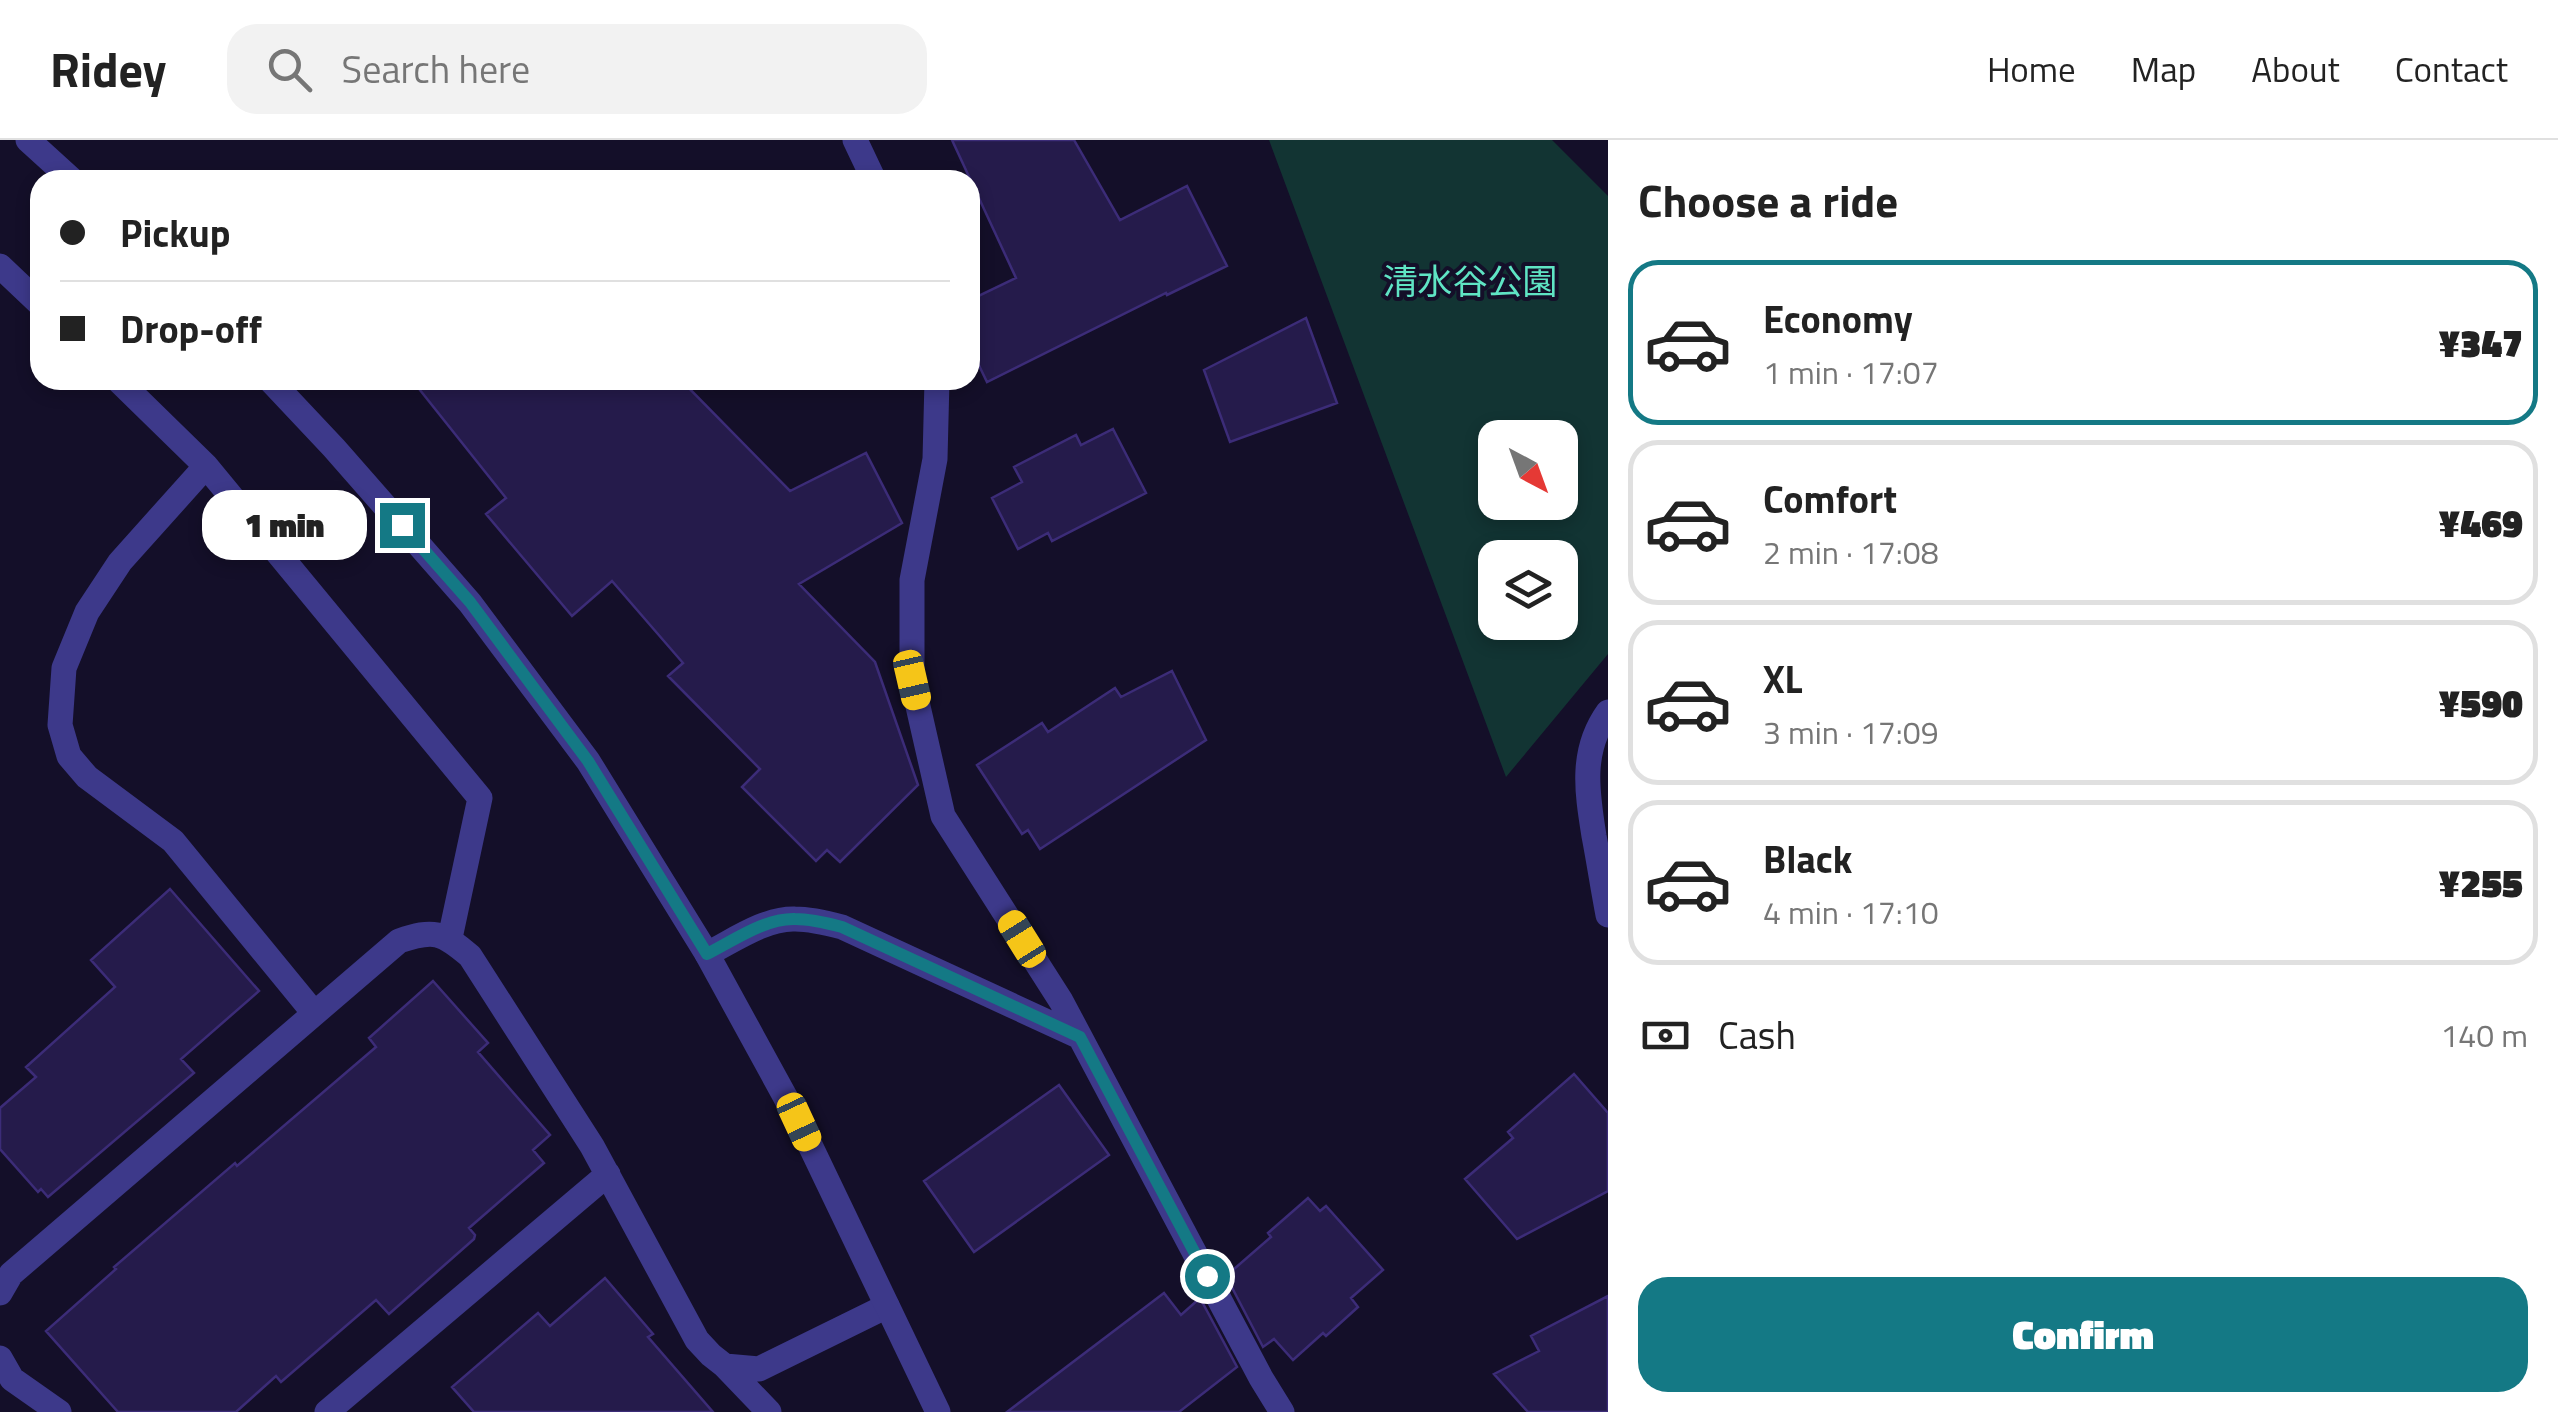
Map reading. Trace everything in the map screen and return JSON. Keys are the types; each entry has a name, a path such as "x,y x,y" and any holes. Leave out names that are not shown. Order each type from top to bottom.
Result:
{"street":[{"path":"28,140 61,170"},
{"path":"854,140 869,170"},
{"path":"0,266 30,294"},
{"path":"128,390 206,466 480,798 450,938"},
{"path":"279,390 470,602 588,761 707,954 799,1122 938,1412"},
{"path":"937,390 935,460 912,580 912,680 944,816 1061,1001 1282,1412"},
{"path":"206,466 120,562 88,612 64,668 60,725 69,756 87,778 173,841 314,1014"},
{"path":"1608,712 1592,742 1586,791 1608,915"},
{"path":"707,954 772,922 792,918 819,921 842,927 1080,1037"},
{"path":"0,1293 12,1274 314,1014 400,941 424,932 450,938 470,956 608,1174 697,1340 770,1412"},
{"path":"327,1412 608,1174"},
{"path":"726,1366 759,1369 887,1306"},
{"path":"0,1358 12,1378 58,1412"}],"green space":[{"name":"清水谷公園","path":"1269,140 1552,140 1608,196 1608,654 1506,777"}],"building":[{"path":"952,140 1074,140 1120,220 1187,186 1227,266 987,382 980,368 980,295 1016,278 980,200 980,170 966,170"},
{"path":"1306,318 1337,403 1230,442 1204,370"},
{"path":"420,390 691,390 790,491 866,453 902,523 799,584 875,662 918,785 840,862 827,850 816,861 742,787 760,769 668,676 683,663 612,581 572,616 486,514 506,498"},
{"path":"1113,429 1146,493 1052,541 1048,533 1018,549 992,498 1022,482 1014,467 1076,435 1081,445"},
{"path":"1172,671 1206,740 1040,849 1028,830 1022,834 977,765 1042,723 1048,732 1115,688 1121,697"},
{"path":"170,889 259,991 181,1059 194,1073 48,1197 41,1189 38,1192 0,1149 0,1108 36,1077 26,1067 115,987 91,960"},
{"path":"433,981 488,1043 478,1052 550,1135 533,1150 544,1163 469,1228 474,1239 389,1314 376,1300 281,1382 276,1376 236,1412 118,1412 46,1331 114,1267 376,1047 369,1038"},
{"path":"1574,1074 1608,1113 1608,1191 1517,1239 1465,1179 1513,1138 1508,1132"},
{"path":"1059,1085 1109,1155 974,1252 924,1181"},
{"path":"1308,1198 1320,1211 1326,1206 1383,1270 1351,1298 1358,1307 1293,1360 1274,1339 1263,1347 1226,1276"},
{"path":"605,1278 653,1334 648,1337 713,1412 474,1412 452,1387 538,1313 550,1326"},
{"path":"1164,1293 1181,1315 1200,1298 1237,1367 1179,1412 1007,1412"},
{"path":"1608,1296 1608,1412 1528,1412 1494,1374 1539,1351 1531,1336"}],"route":[{"path":"402,525 470,602 588,761 707,954 772,922 792,918 819,921 842,927 1080,1037 1207,1276"}]}
